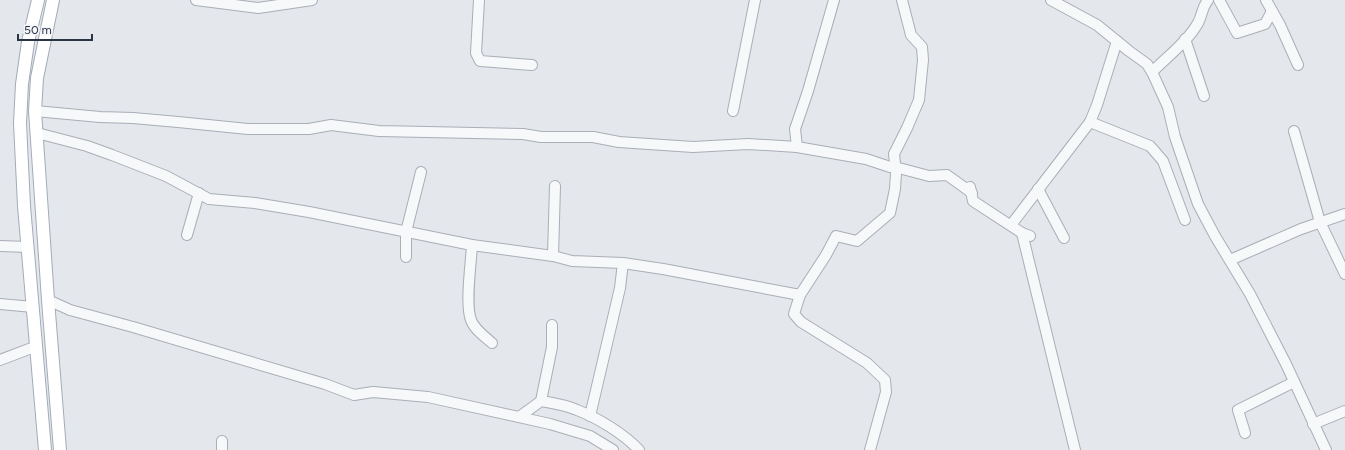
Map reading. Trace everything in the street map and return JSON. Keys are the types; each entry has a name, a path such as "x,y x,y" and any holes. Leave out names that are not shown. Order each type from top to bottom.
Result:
{"main road":[{"path":"38,0 28,42 22,84 20,123 24,206 46,450"},
{"path":"53,0 37,78 35,111 38,171 60,450"}],"street":[{"path":"196,0 258,8 312,0"},
{"path":"479,0 476,53 480,61 532,65"},
{"path":"733,111 755,0"},
{"path":"797,147 795,128 808,91 834,0"},
{"path":"870,450 886,392 885,380 867,362 801,322 794,314 800,295 826,255 836,236 857,241 890,213 895,190 894,154 919,100 923,60 922,47 911,35 902,0"},
{"path":"1152,72 1185,39 1199,22 1205,3 1208,0"},
{"path":"1219,0 1237,33 1265,24 1272,11"},
{"path":"1266,0 1298,65"},
{"path":"1054,1 1098,25 1148,64 1168,107 1175,137 1198,204 1250,294 1326,450"},
{"path":"1185,39 1204,96"},
{"path":"1011,225 1090,122 1097,105 1117,41"},
{"path":"35,111 100,117 133,118 248,129 309,129 331,125 379,131 523,134 541,137 594,137 620,142 693,147 748,144 797,147 866,159 890,167 929,176 947,176 971,189 973,201 1026,235 1075,450"},
{"path":"1090,122 1129,139 1150,146 1163,161 1185,220"},
{"path":"1294,131 1320,222 1345,274"},
{"path":"37,133 93,148 166,176 209,199 255,202 472,245 553,256 572,261 623,263 663,268 800,295"},
{"path":"406,257 406,232 421,172"},
{"path":"553,256 555,186"},
{"path":"1038,189 1064,238"},
{"path":"187,235 199,193"},
{"path":"1230,260 1301,229 1345,214"},
{"path":"472,245 468,307 471,321 482,335 492,342"},
{"path":"0,246 28,247"},
{"path":"590,416 620,288 623,263"},
{"path":"48,300 70,310 133,327 325,384 354,395 373,392 428,397 550,424 590,436 613,450"},
{"path":"0,304 33,307"},
{"path":"519,417 541,401 552,347 552,325"},
{"path":"0,360 36,346"},
{"path":"1246,433 1238,410 1294,382"},
{"path":"541,401 576,409 611,428 635,445 639,450"},
{"path":"1314,424 1345,411"}]}
